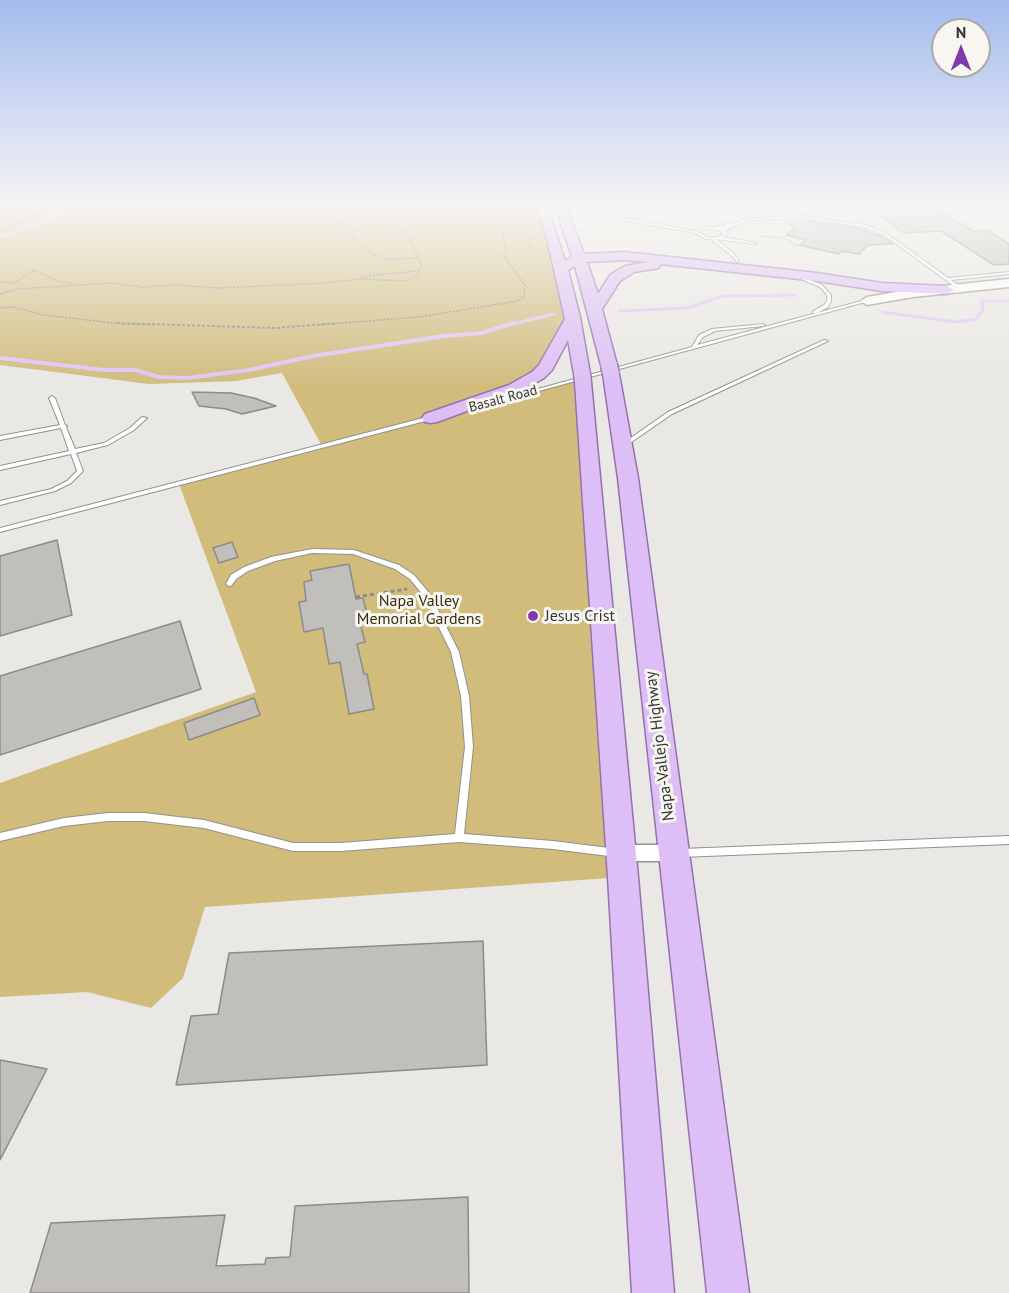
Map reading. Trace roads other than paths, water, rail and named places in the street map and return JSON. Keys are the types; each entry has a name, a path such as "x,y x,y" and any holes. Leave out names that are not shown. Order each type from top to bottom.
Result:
{"main road":[{"path":"564,266 561,268 573,317 583,378 653,1293"},
{"name":"Napa-Vallejo Highway","path":"582,266 610,370 623,445 728,1293"},
{"path":"595,309 609,284 622,273 650,266"},
{"path":"739,266 824,282 867,301"},
{"path":"789,275 882,287 951,286"},
{"path":"431,418 515,388 538,375 546,367 573,317"}],"street":[{"name":"Basalt Road","path":"867,301 951,286 1009,283"},
{"path":"621,854 673,854"}],"lane":[{"path":"925,266 951,286 1009,273"},
{"path":"789,275 813,282 829,295 830,301 826,306 806,318"},
{"name":"Basalt Road","path":"0,530 867,301"},
{"path":"694,347 701,336 714,330 786,323"},
{"path":"623,445 670,413 826,341"},
{"path":"0,504 53,490 69,482 80,471 52,398"},
{"path":"0,468 106,444 132,429 144,418"},
{"path":"0,438 64,426"},
{"path":"230,584 233,578 246,569 273,559 312,551 338,550 366,555 397,567 421,588 452,643 465,696 469,747 459,838"},
{"path":"0,837 64,822 108,817 144,817 204,824 293,846 341,846 459,838 553,845 621,854"},
{"path":"673,854 1009,840"}],"waterway":[{"path":"619,311 688,308 722,296 795,295"},
{"path":"883,312 956,322 976,319 983,310 982,301 1009,301"},
{"path":"508,325 554,314"},
{"path":"0,358 104,370 135,370 159,377 187,378 249,370 313,356 444,336 482,333 513,323"}],"place":[{"name":"Jesus Crist","path":"533,616"}],"park label":[{"name":"Napa Valley Memorial Gardens","path":"419,610"}]}
